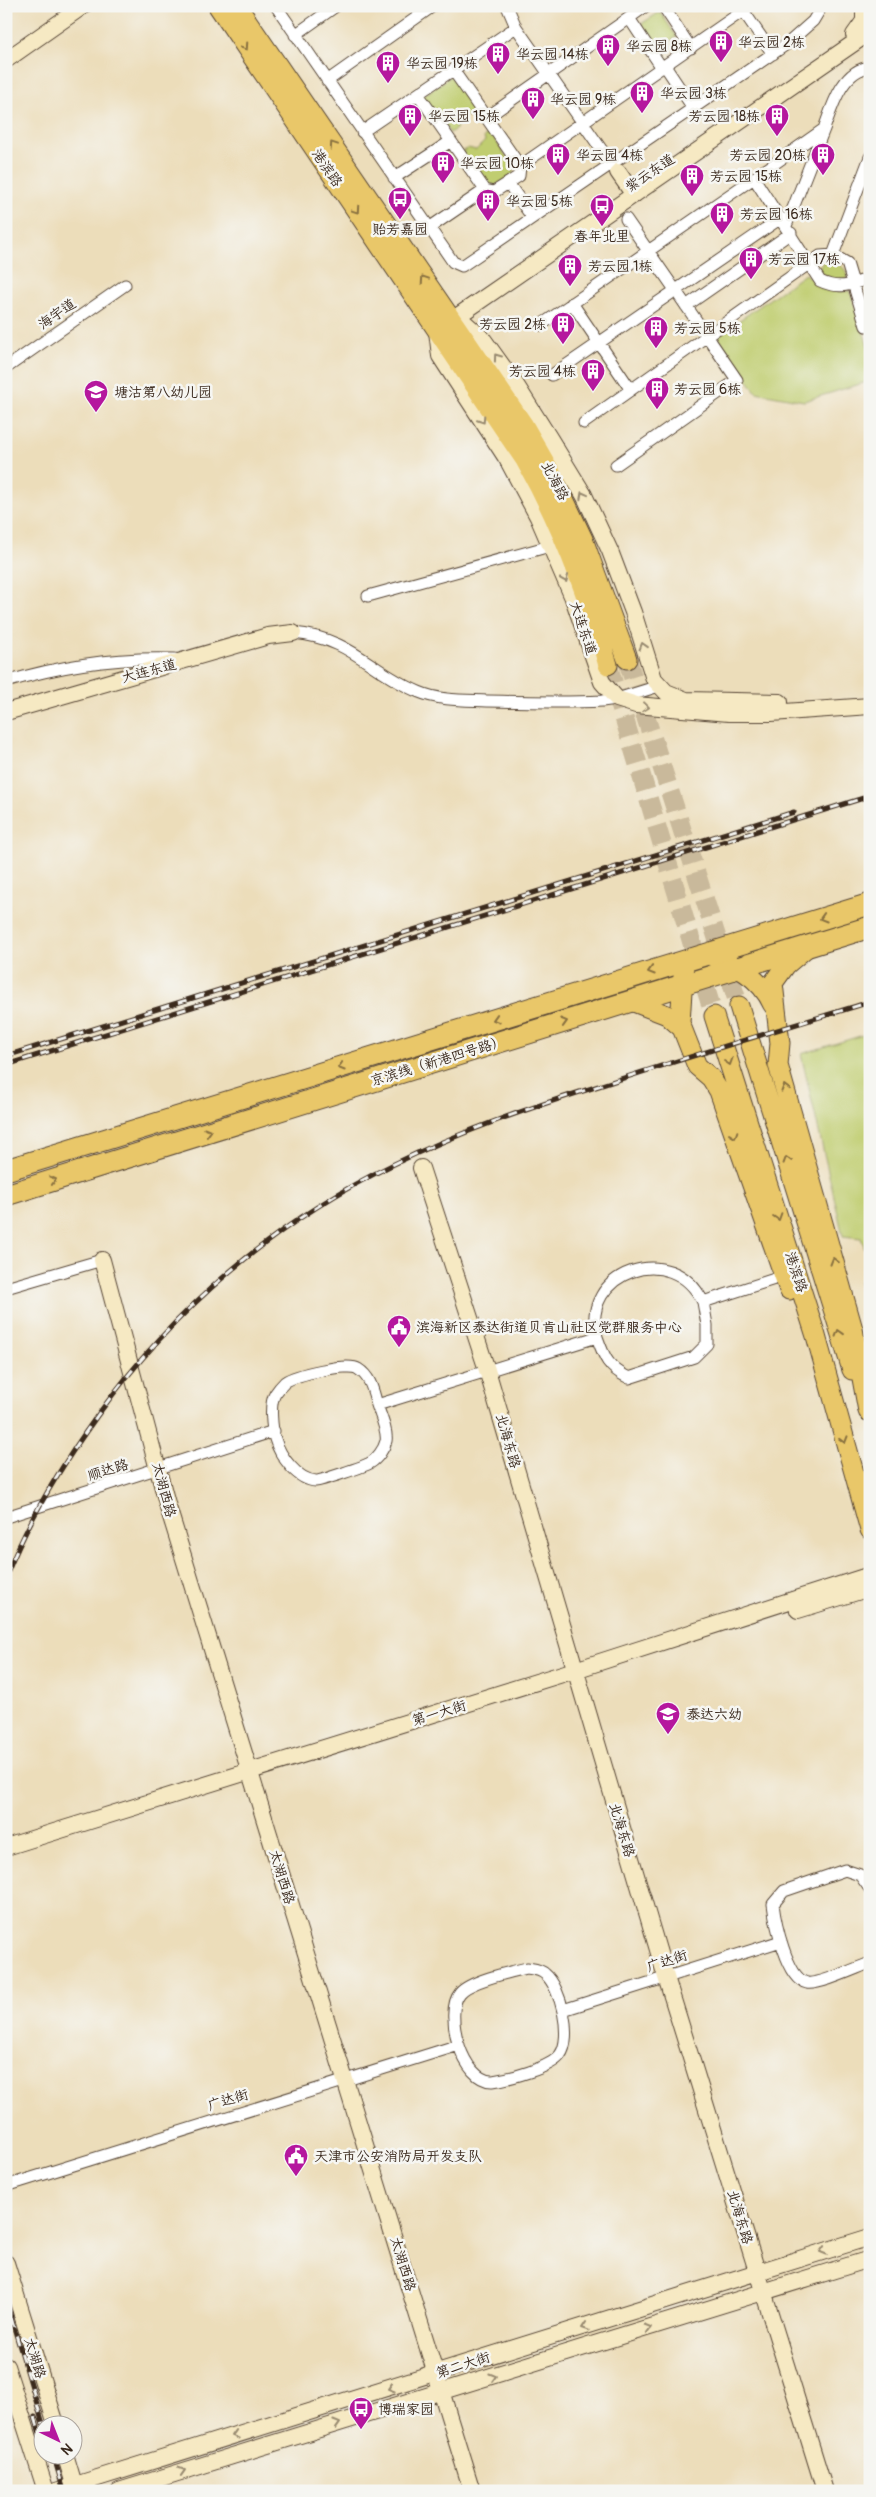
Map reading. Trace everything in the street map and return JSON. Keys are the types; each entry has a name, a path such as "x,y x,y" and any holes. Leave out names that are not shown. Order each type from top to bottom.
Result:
{"highway":[{"name":"京滨线（新港四号路）","path":"6,1170 870,904"},
{"name":"京滨线（新港四号路）","path":"6,1195 870,927"}],"main road":[{"path":"6,49 68,6"},
{"path":"6,60 83,6"},
{"name":"港滨路","path":"218,6 442,321"},
{"name":"港滨路","path":"237,6 442,321"},
{"path":"865,6 870,17"},
{"path":"863,34 865,6"},
{"name":"紫云东道","path":"442,321 619,208 631,192 863,34 870,24"},
{"path":"614,168 631,192"},
{"path":"442,321 464,322 472,327 494,354 521,393 584,494 613,560 657,683 677,698 698,701 784,702 870,697"},
{"name":"大连东道","path":"442,321 440,356 507,460 538,518 573,598 602,682 614,696"},
{"name":"北海路","path":"442,321 523,424 555,480 583,539 627,659"},
{"name":"北海路","path":"442,321 540,487 579,572 608,665"},
{"name":"大连东道","path":"6,712 78,690 191,660 268,636 293,633"},
{"path":"614,696 643,706 729,713 771,713 870,706"},
{"path":"806,947 786,965 773,983 780,1043 778,1065 853,1329 869,1414"},
{"path":"707,954 739,967 760,983 776,1011"},
{"path":"684,961 682,1028 697,1066 711,1078 719,1091 784,1276 837,1417"},
{"path":"631,1001 667,1015 682,1028"},
{"path":"739,1006 846,1355 869,1414"},
{"name":"港滨路","path":"714,1016 816,1336 870,1530"},
{"name":"北海东路","path":"421,1168 487,1370 666,1977 824,2491"},
{"name":"太湖西路","path":"100,1261 156,1473 247,1777 433,2374 472,2491"},
{"name":"第一大街","path":"576,1675 870,1575"},
{"name":"第一大街","path":"6,1856 247,1777 576,1675 870,1588"},
{"name":"第一大街","path":"6,1847 247,1777"},
{"name":"第二大街","path":"56,2491 75,2488 870,2237"},
{"name":"第二大街","path":"119,2491 870,2259"},
{"name":"太湖路","path":"6,2263 53,2414"},
{"path":"6,2366 46,2491"},
{"name":"太湖西路","path":"439,2393 464,2491"},
{"path":"68,2464 75,2488"}],"street":[{"path":"276,6 453,262 462,266 532,217 614,168 693,108 773,54 813,21 822,6"},
{"path":"295,35 336,6"},
{"path":"327,81 433,6"},
{"path":"507,6 516,27 614,168"},
{"path":"486,118 646,6"},
{"path":"663,6 691,48"},
{"path":"520,166 747,9 773,54"},
{"path":"629,18 693,108"},
{"path":"362,132 516,27"},
{"path":"686,306 786,226 840,87 862,69 870,67"},
{"path":"418,94 485,190 494,192 519,176 520,166 453,70"},
{"path":"541,325 824,129"},
{"path":"394,178 451,141"},
{"path":"833,255 870,157"},
{"path":"754,178 810,262 820,281 832,286 853,284 870,278"},
{"path":"508,183 532,217"},
{"path":"429,228 485,190"},
{"path":"616,465 737,380 619,208"},
{"path":"552,374 676,290 786,226"},
{"path":"584,423 820,256 833,255 847,263 852,272 853,284 866,326 870,325"},
{"name":"海宇道","path":"6,363 124,283 6,368"},
{"path":"572,303 631,390"},
{"path":"368,596 550,546"},
{"path":"293,633 308,630 336,638 361,651 407,681 431,691 495,695 614,696 657,683"},
{"path":"6,682 61,666 101,661 139,658 191,660"},
{"path":"6,1288 100,1261"},
{"path":"657,1266 683,1276 696,1288 703,1302 707,1325 707,1344 694,1357 629,1378 617,1372 606,1362 597,1337 593,1323 596,1302 609,1284 644,1269 657,1266"},
{"path":"703,1302 784,1276"},
{"path":"377,1405 597,1337"},
{"path":"349,1365 359,1369 371,1382 386,1440 381,1452 371,1463 317,1481 305,1478 293,1469 284,1458 275,1435 272,1411 274,1396 285,1382 349,1365"},
{"name":"顺达路","path":"6,1523 275,1435"},
{"name":"顺达路","path":"6,1517 156,1473"},
{"path":"870,1889 860,1875 845,1870 784,1891 773,1904 781,1941 795,1974 801,1980 808,1983 870,1963"},
{"name":"广达街","path":"563,2010 781,1941"},
{"path":"536,1969 545,1974 550,1980 563,2010 565,2034 563,2051 559,2058 546,2065 490,2081 473,2073 465,2061 459,2045 454,2021 455,2000 464,1989 518,1970 536,1969"},
{"name":"广达街","path":"6,2186 459,2045"}],"green space":[{"path":"660,12 677,37 657,49 641,24"},
{"path":"451,76 478,114 472,118 466,116 458,119 456,129 450,133 423,96"},
{"path":"490,132 514,168 513,174 494,187 487,186 462,152 468,148 476,150 485,141 484,137"},
{"path":"828,261 843,267 848,276 844,281 829,279 823,275 819,268 823,262"},
{"path":"805,274 826,287 850,291 870,352 870,381 804,401 756,392 717,336"},
{"path":"870,1033 870,1262 861,1238 843,1236 801,1054"},
{"path":"870,1273 870,1318 859,1282"}],"tunnel":[{"path":"627,659 739,1006"},
{"path":"608,665 714,1016"}],"railway":[{"path":"6,1065 870,796"},
{"path":"6,1056 794,812"},
{"path":"6,1576 35,1514 58,1474 97,1416 127,1377 159,1340 229,1272 307,1213 392,1165 444,1141 497,1120 671,1063 870,1002"},
{"path":"6,2301 40,2414"},
{"path":"56,2464 64,2491"}],"place":[{"name":"华云园 2栋","path":"721,63"},
{"name":"华云园 8栋","path":"608,67"},
{"name":"华云园 14栋","path":"498,75"},
{"name":"华云园 19栋","path":"388,84"},
{"name":"华云园 3栋","path":"642,114"},
{"name":"华云园 9栋","path":"533,120"},
{"name":"华云园 15栋","path":"410,137"},
{"name":"芳云园 18栋","path":"777,137"},
{"name":"华云园 4栋","path":"558,176"},
{"name":"芳云园 20栋","path":"823,176"},
{"name":"华云园 10栋","path":"443,184"},
{"name":"芳云园 15栋","path":"692,197"},
{"name":"贻芳嘉园","path":"400,220"},
{"name":"华云园 5栋","path":"488,222"},
{"name":"春年北里","path":"602,227"},
{"name":"芳云园 16栋","path":"722,235"},
{"name":"芳云园 17栋","path":"751,280"},
{"name":"芳云园 1栋","path":"570,287"},
{"name":"芳云园 2栋","path":"563,345"},
{"name":"芳云园 5栋","path":"656,349"},
{"name":"芳云园 4栋","path":"593,392"},
{"name":"芳云园 6栋","path":"657,410"},
{"name":"塘沽第八幼儿园","path":"96,413"},
{"name":"滨海新区泰达街道贝肯山社区党群服务中心","path":"399,1348"},
{"name":"泰达六幼","path":"668,1735"},
{"name":"天津市公安消防局开发支队","path":"296,2177"},
{"name":"博瑞家园","path":"361,2430"}]}
